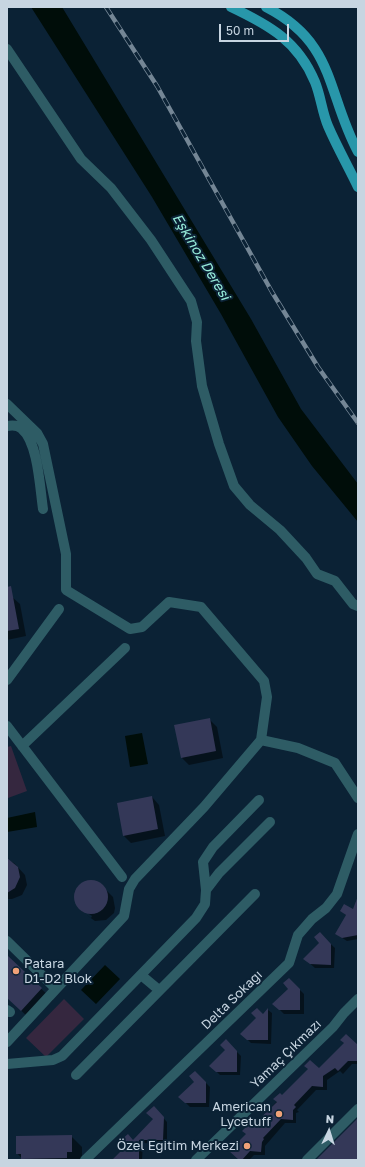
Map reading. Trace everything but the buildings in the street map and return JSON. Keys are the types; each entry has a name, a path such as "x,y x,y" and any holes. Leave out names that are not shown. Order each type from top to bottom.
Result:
{"main road":[{"path":"231,7 269,26 293,47 304,61 315,82 327,125 358,187"},
{"path":"266,7 295,26 316,48 337,96 346,129 358,152"}],"street":[{"path":"7,50 81,159 111,188 151,240 191,301 197,322 196,340 202,386 219,444 234,486 250,505 280,530 306,558 317,574 334,581 353,604 358,606"},
{"path":"7,404 37,433 43,444 66,554 66,590 130,629 142,627 169,602 201,607 264,681 266,697 261,740 204,807 135,879 129,889 124,916 7,1042"},
{"path":"7,426 17,426 23,429 29,438 34,451 43,509"},
{"path":"7,680 59,609"},
{"path":"22,746 125,648"},
{"path":"7,726 122,877"},
{"path":"261,740 298,748 335,763 358,798"},
{"path":"7,1064 53,1060 62,1056 142,975 196,918 205,904 206,890 203,862 258,800"},
{"path":"206,890 219,873 270,822"},
{"name":"Delta Sokağı","path":"85,1160 289,963 298,935 312,919 326,908 337,894 358,834"},
{"path":"76,1075 255,894"},
{"path":"7,942 56,989"},
{"path":"142,975 159,990"},
{"name":"Yamaç Çıkmazı","path":"196,1160 333,1027 344,1012 358,999"},
{"path":"307,1160 358,1109"}],"shaded area":[{"path":"11,746 27,791 8,798 7,747"},
{"path":"64,999 84,1019 46,1057 26,1038"}],"water":[{"name":"Eşkinoz Deresi","path":"31,7 62,7 251,319 301,409 358,484 358,522 312,466 278,417 221,314 152,197"},
{"path":"142,733 148,764 130,767 125,736"},
{"path":"35,812 37,827 7,832 7,818"},
{"path":"105,965 120,979 96,1004 81,990"}],"railway":[{"path":"106,7 157,86 272,292 318,367 358,423"}],"place":[{"name":"Patara D1-D2 Blok","path":"16,971"},
{"name":"American Lycetuff","path":"279,1114"},
{"name":"Özel Eğitim Merkezi","path":"247,1146"}]}
